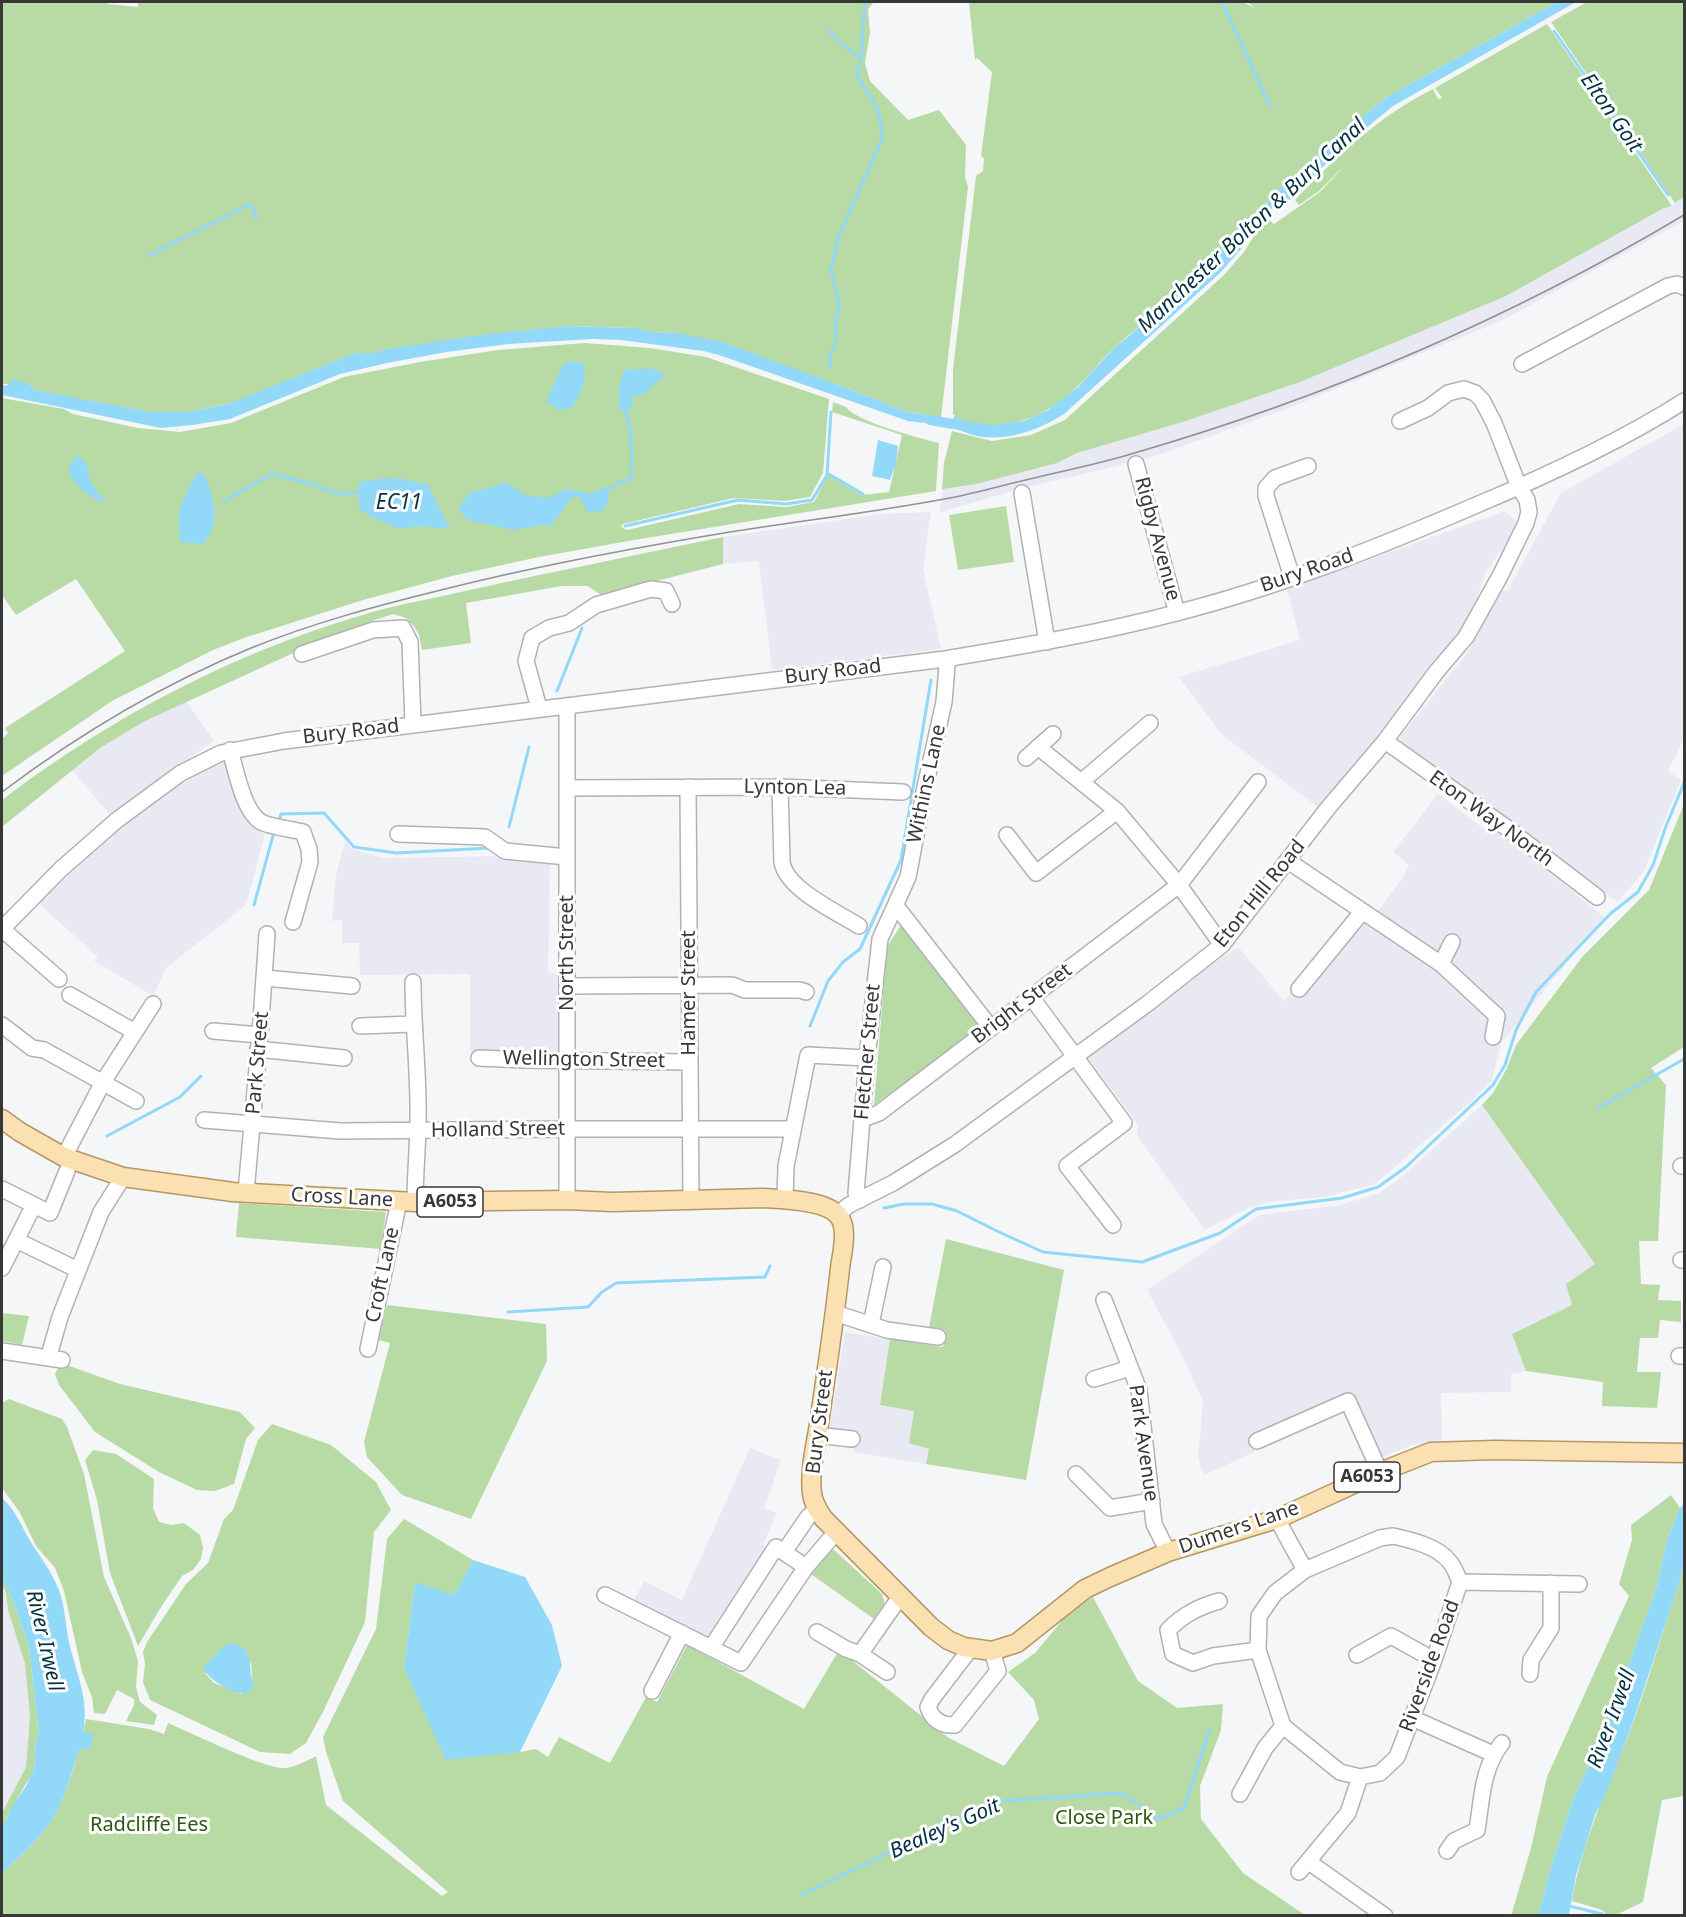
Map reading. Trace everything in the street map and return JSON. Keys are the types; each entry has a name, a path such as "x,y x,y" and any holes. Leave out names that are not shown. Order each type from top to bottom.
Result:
{"main road":[{"name":"A6053","path":"2,1119 66,1164"},
{"name":"Cross Lane","path":"66,1164 123,1177 246,1192 407,1202 786,1199 820,1205 837,1215"},
{"name":"Bury Street","path":"817,1509 812,1493 813,1463 835,1313 844,1228 837,1215"},
{"name":"Dumers Lane","path":"900,1598 948,1640 971,1648 992,1651 1017,1643 1085,1589 1168,1552 1277,1519 1380,1472 1431,1452 1495,1450 1684,1453"},
{"name":"A6053","path":"817,1509 900,1598"}],"street":[{"path":"1522,364 1668,286 1677,284 1684,287"},
{"name":"Eton Hill Road","path":"837,1215 954,1145 1075,1057 1222,945 1328,807 1385,741 1437,671 1466,637 1526,523 1529,512 1527,500 1519,487 1494,423 1482,400 1475,393 1464,389 1448,393 1428,408 1400,421"},
{"name":"Bury Road","path":"2,929 61,869 117,820 181,773 204,760 230,750 413,724 945,659 1047,642 1177,613 1292,577 1380,546 1519,487 1632,432 1684,402"},
{"name":"Rigby Avenue","path":"1136,464 1177,613"},
{"path":"1292,577 1266,496 1266,488 1275,478 1308,466"},
{"path":"1022,492 1047,642"},
{"path":"539,708 526,661 532,638 549,628 569,623 596,605 651,589 666,591 672,604"},
{"path":"302,654 373,630 403,628 410,642 413,724"},
{"name":"Withins Lane","path":"896,906 908,877 944,702 947,666 945,659"},
{"name":"North Street","path":"567,706 567,1200"},
{"path":"1081,782 1150,723"},
{"path":"1026,758 1053,734"},
{"name":"Eton Way North","path":"1385,741 1503,825 1597,897"},
{"path":"1038,747 1117,811 1179,885 1222,945"},
{"path":"230,750 238,774 240,790 250,809 261,822 303,832 309,849 310,862 293,922"},
{"name":"Bright Street","path":"862,1117 879,1113 1179,885 1258,782"},
{"name":"Hamer Street","path":"688,787 691,1199"},
{"path":"780,787 782,862 786,873 798,887 859,926"},
{"name":"Lynton Lea","path":"567,788 780,787 903,792"},
{"path":"1007,835 1036,873 1117,811"},
{"path":"398,834 485,837 505,851 567,858"},
{"path":"1288,861 1441,964 1497,1016 1493,1038"},
{"path":"896,906 991,1028"},
{"name":"Fletcher Street","path":"860,1200 856,1193 880,939 896,906"},
{"path":"1299,989 1362,912"},
{"path":"2,929 59,979"},
{"name":"Park Street","path":"246,1192 267,934"},
{"path":"1441,964 1452,942"},
{"path":"265,978 352,986"},
{"name":"Croft Lane","path":"368,1348 407,1202 417,1132 413,982"},
{"path":"567,986 735,985 745,990 800,990 806,992"},
{"path":"70,995 135,1032"},
{"path":"1032,998 1124,1123 1067,1166 1113,1225"},
{"path":"2,1189 50,1213 66,1164 103,1083 153,1004"},
{"path":"360,1026 413,1024"},
{"path":"2,1025 32,1048 41,1048 136,1101"},
{"path":"213,1031 344,1058"},
{"path":"786,1199 786,1166 808,1055 867,1058"},
{"name":"Wellington Street","path":"479,1058 689,1062"},
{"name":"Holland Street","path":"204,1120 340,1131 792,1129"},
{"path":"2,1351 56,1356 60,1317 101,1212 123,1177"},
{"path":"2,1268 34,1205"},
{"path":"16,1240 78,1270"},
{"path":"871,1324 883,1267"},
{"name":"Park Avenue","path":"1104,1300 1139,1390 1154,1524 1168,1552"},
{"path":"835,1313 886,1330 938,1337"},
{"path":"1094,1379 1130,1368"},
{"path":"1257,1441 1347,1401 1380,1472"},
{"path":"818,1435 852,1439"},
{"path":"1076,1474 1110,1508 1152,1502"},
{"path":"711,1648 780,1550 817,1509"},
{"path":"1277,1519 1305,1570"},
{"path":"605,1595 741,1663 806,1567 836,1532"},
{"name":"Riverside Road","path":"1283,1726 1258,1650 1259,1616 1275,1593 1305,1570 1380,1538 1393,1536 1408,1539 1441,1553 1451,1562 1460,1582 1434,1660 1397,1757 1380,1773 1360,1777"},
{"path":"780,1550 806,1567"},
{"path":"1460,1582 1579,1584"},
{"path":"1530,1674 1531,1660 1551,1628 1551,1583"},
{"path":"860,1654 900,1598"},
{"path":"1219,1601 1200,1606 1180,1618 1168,1630 1173,1654 1193,1663 1213,1656 1258,1650"},
{"path":"817,1632 846,1649 860,1654 887,1672"},
{"path":"652,1691 682,1633"},
{"path":"1357,1655 1390,1636 1434,1660"},
{"path":"971,1648 928,1707 930,1714 946,1726 955,1725 998,1671 992,1651"},
{"path":"1412,1718 1497,1748 1486,1771 1477,1830 1454,1841 1447,1851"},
{"path":"1240,1794 1265,1748 1283,1726 1340,1772 1360,1777 1348,1813 1304,1867 1385,1916"}],"shaded area":[{"path":"1684,197 1684,221 1503,320 1281,411 1143,460 1031,486 940,512 943,481 1077,453 1186,421 1300,382 1506,296 1664,208 1672,206"},
{"path":"1684,424 1684,739 1668,771 1681,780 1644,871 1618,902 1402,748 1401,736 1468,652 1501,591 1508,590 1561,493"},
{"path":"1505,511 1519,524 1485,574 1470,618 1338,787 1318,807 1221,734 1179,677 1300,640 1287,589"},
{"path":"931,512 923,569 941,649 772,670 759,561 723,564 723,537 881,514"},
{"path":"186,701 214,741 109,814 72,770 100,748 145,721"},
{"path":"224,760 233,783 260,832 265,834 246,905 166,968 153,996 94,961 98,957 38,903 134,816 194,776"},
{"path":"1438,794 1484,829 1489,823 1604,917 1501,1043 1492,1080 1475,1098 1375,1184 1324,1197 1269,1202 1248,1208 1205,1230 1137,1136 1138,1125 1087,1056 1190,979 1238,947 1284,1001 1353,918 1377,912 1402,879 1409,865 1393,852"},
{"path":"345,841 352,849 384,858 517,856 550,859 548,972 562,975 558,1055 470,1051 470,974 360,975 359,943 342,943 342,920 332,921 336,874"},
{"path":"1482,1105 1595,1264 1572,1305 1512,1334 1526,1371 1511,1374 1511,1392 1441,1393 1442,1442 1413,1445 1382,1457 1353,1396 1250,1439 1255,1452 1204,1475 1198,1459 1203,1401 1181,1353 1147,1290 1259,1215 1341,1205 1379,1193 1403,1176"},
{"path":"845,1332 943,1348 923,1448 929,1449 926,1464 853,1452 855,1436 829,1432"},
{"path":"750,1448 781,1460 764,1508 776,1513 763,1545 773,1551 713,1640 634,1600 644,1581 682,1600"},
{"path":"2,1586 6,1593 8,1610 25,1664 30,1717 26,1767 2,1813"}],"green space":[{"path":"2,2 105,2 138,7 138,2 874,2 868,9 870,33 865,63 870,81 908,120 939,110 966,145 965,177 968,187 941,417 908,412 836,384 677,333 651,332 634,328 567,326 381,350 378,353 355,353 235,402 189,412 150,412 35,390 30,384 2,384"},
{"path":"969,2 1242,2 1255,8 1247,2 1557,2 1387,97 1268,199 1268,202 1175,298 1113,349 1067,396 1026,420 995,426 963,422 953,414 953,369 976,176 983,171 984,158 981,156 992,72 977,58 975,60"},
{"path":"1587,2 1684,2 1684,197 1675,203 1551,22"},
{"path":"1547,24 1672,206 1664,208 1506,296 1300,382 1186,421 1077,453 1057,463 976,484 942,489 944,463 952,431 992,441 1031,435 1065,420 1224,275 1244,252 1267,218 1274,224 1320,192 1346,164 1319,191 1299,205 1295,200 1377,124 1433,89 1438,99 1442,98 1435,88"},
{"path":"585,343 650,348 706,357 829,399 823,473 810,497 784,501 734,498 623,524 621,527 627,530 739,504 786,507 814,502 828,475 862,495 889,492 902,435 832,412 833,402 875,424 939,443 936,491 539,557 452,576 363,600 213,650 112,701 2,776 2,739 8,733 5,728 125,651 76,579 16,615 2,595 2,398 64,409 73,414 138,428 180,432 231,423 344,377 498,350"},
{"path":"1006,506 1014,562 958,570 949,515"},
{"path":"723,537 723,564 601,595 588,586 562,586 466,603 471,643 422,650 419,635 413,625 406,618 393,614 339,632 145,721 100,748 2,827 2,800 44,769 88,740 180,688 276,645 387,608"},
{"path":"1684,804 1684,1047 1651,1068 1666,1085 1658,1241 1639,1241 1641,1284 1660,1285 1658,1300 1681,1301 1681,1322 1660,1320 1658,1338 1640,1338 1637,1372 1661,1372 1657,1408 1602,1406 1603,1382 1526,1371 1512,1334 1572,1305 1566,1284 1595,1264 1482,1105 1493,1093 1516,1045 1583,956 1649,890"},
{"path":"901,925 976,1022 978,1030 874,1105 887,947"},
{"path":"239,1203 386,1212 381,1249 236,1237"},
{"path":"946,1239 1064,1270 1026,1480 926,1464 929,1449 909,1443 914,1411 880,1405 890,1339 943,1347 946,1331 929,1327"},
{"path":"387,1305 546,1324 547,1361 471,1519 402,1495 367,1457 364,1442 390,1343 378,1340"},
{"path":"2,1313 29,1316 22,1345 2,1341"},
{"path":"61,1363 120,1384 240,1412 255,1428 246,1439 234,1484 215,1491 197,1490 159,1472 95,1432 59,1385 55,1374"},
{"path":"9,1399 62,1419 67,1427 84,1474 104,1577 131,1638 138,1661 136,1687 140,1702 157,1715 154,1725 126,1721 134,1705 134,1699 117,1690 105,1714 94,1713 92,1697 82,1672 64,1591 55,1568 36,1546 19,1511 2,1488 2,1403"},
{"path":"272,1424 331,1445 376,1482 391,1510 374,1532 365,1622 306,1743 290,1754 260,1752 150,1700 143,1682 145,1664 143,1652 147,1642 186,1584 208,1563 224,1519 233,1510 258,1440","holes":["251,1663 253,1685 241,1694 214,1683 205,1673"]},
{"path":"93,1450 116,1454 154,1479 153,1508 159,1522 171,1525 184,1523 200,1535 203,1548 201,1559 193,1570 182,1576 138,1646 110,1573 97,1500 85,1460"},
{"path":"1671,1495 1680,1508 1668,1537 1655,1592 1603,1734 1573,1799 1538,1915 1511,1916 1531,1848 1547,1777 1629,1596 1619,1584 1632,1540 1631,1525"},
{"path":"404,1519 473,1560 454,1596 415,1583 404,1668 520,1752 536,1749 548,1757 559,1737 610,1763 646,1697 657,1702 687,1645 804,1709 839,1650 949,1738 1004,1766 1039,1719 1034,1700 1008,1672 1035,1653 1070,1611 1093,1597 1138,1681 1177,1708 1223,1704 1221,1730 1200,1786 1201,1819 1243,1873 1305,1915 2,1916 2,1873 33,1843 56,1813 72,1773 86,1719 149,1729 164,1734 168,1723 246,1757 276,1767 293,1766 316,1756 326,1805 442,1896 448,1892 343,1801 323,1737 376,1629 387,1539"},
{"path":"833,1549 882,1594 885,1604 874,1619 811,1574 827,1551"},
{"path":"1684,1559 1684,1796 1662,1800 1643,1902 1616,1915 1603,1916 1605,1913 1602,1910 1572,1901 1577,1878 1598,1810 1633,1723 1680,1580"},
{"path":"2,1577 14,1603 29,1647 39,1734 36,1742 34,1770 3,1824 2,1813 26,1767 30,1717 25,1664 8,1610"}],"water":[{"path":"1557,2 1576,2 1393,106 1343,147 1291,199 1267,211 1264,207 1268,199 1387,97"},
{"path":"1258,212 1263,216 1241,249 1221,272 1064,414 1033,430 1011,436 977,436 950,426 955,415 961,421 994,425 1024,421 1048,410 1078,387 1113,349 1174,298 1216,256 1231,238 1233,231 1248,224"},
{"path":"567,326 635,328 722,342 908,412 941,417 943,425 908,421 703,351 621,340 593,339 508,344 387,363 340,374 230,419 161,428 2,395 2,384 6,386 14,380 30,384 35,390 150,412 189,412 231,403 355,353 378,353 381,350 481,335"},
{"path":"564,363 583,363 585,376 583,387 572,408 559,410 546,401"},
{"path":"656,369 665,375 644,394 633,396 632,408 626,413 620,411 619,390 625,370"},
{"path":"878,440 898,446 896,463 890,480 872,476"},
{"path":"78,455 87,465 90,481 104,501 101,503 81,488 71,476 72,463"},
{"path":"198,472 205,475 211,493 214,511 213,527 203,544 180,542 179,521 182,505"},
{"name":"EC11","path":"386,478 404,479 428,485 450,529 419,526 400,529 359,509 359,482"},
{"path":"504,482 527,496 548,498 567,489 592,494 608,487 608,500 604,510 588,513 580,497 572,497 551,526 543,525 513,530 468,520 458,509 470,492"},
{"name":"River Irwell","path":"2,1498 15,1514 52,1576 61,1596 85,1709 83,1732 93,1734 91,1748 79,1750 64,1797 50,1823 2,1873 2,1824 7,1820 10,1810 34,1770 36,1742 39,1734 29,1647 14,1603 2,1577"},
{"name":"River Irwell","path":"1684,1504 1684,1559 1680,1580 1633,1722 1605,1796 1595,1815 1576,1875 1569,1915 1538,1915 1573,1799 1603,1734 1655,1592 1668,1537 1680,1508"},
{"path":"473,1560 525,1577 552,1625 562,1666 520,1752 446,1760 404,1668 415,1582 454,1595"},
{"path":"231,1643 244,1648 249,1658 253,1685 248,1692 235,1692 219,1684 203,1668 225,1645"}],"waterway":[{"path":"831,368 829,356 836,344 835,316 839,313 831,270 838,238 882,139 879,111 857,76 861,58 865,2"},
{"path":"1222,2 1270,106"},
{"path":"829,31 861,58"},
{"name":"Elton Goit","path":"1554,31 1668,195"},
{"path":"148,256 250,204 257,219"},
{"path":"625,526 738,500 786,504 812,500 827,475 831,412"},
{"path":"607,491 620,482 631,479 632,446 626,413"},
{"name":"Manchester Bolton & Bury Canal","path":"930,420 965,426"},
{"path":"827,473 863,494"},
{"path":"223,502 271,474 317,485 337,494 359,492"},
{"path":"557,691 582,628"},
{"path":"810,1026 828,981 843,962 860,949 901,860 931,680"},
{"path":"509,827 529,747"},
{"path":"884,1208 904,1204 932,1204 957,1211 1043,1252 1142,1262 1220,1233 1256,1209 1342,1198 1378,1187 1406,1167 1493,1085 1505,1065 1516,1030 1536,992 1610,914 1638,892 1653,865 1684,783"},
{"path":"278,823 281,814 324,813 354,847 396,853 489,848"},
{"path":"254,905 274,832"},
{"name":"Bealey's Goit","path":"1598,1108 1684,1059"},
{"path":"107,1136 180,1097 201,1076"},
{"path":"508,1312 588,1307 602,1292 616,1283 765,1277 770,1266"},
{"name":"Bealey's Goit","path":"801,1895 975,1811 1002,1801 1122,1793 1158,1819 1184,1808 1209,1730"},
{"path":"1569,1906 1602,1914"}],"tram line":[{"path":"2,792 61,750 153,695 218,662 298,631 393,602 540,567 706,536 955,497 1131,454 1275,408 1415,352 1552,288 1684,215"}],"park label":[{"name":"Close Park","path":"1104,1818"},
{"name":"Radcliffe Ees","path":"149,1825"}]}
